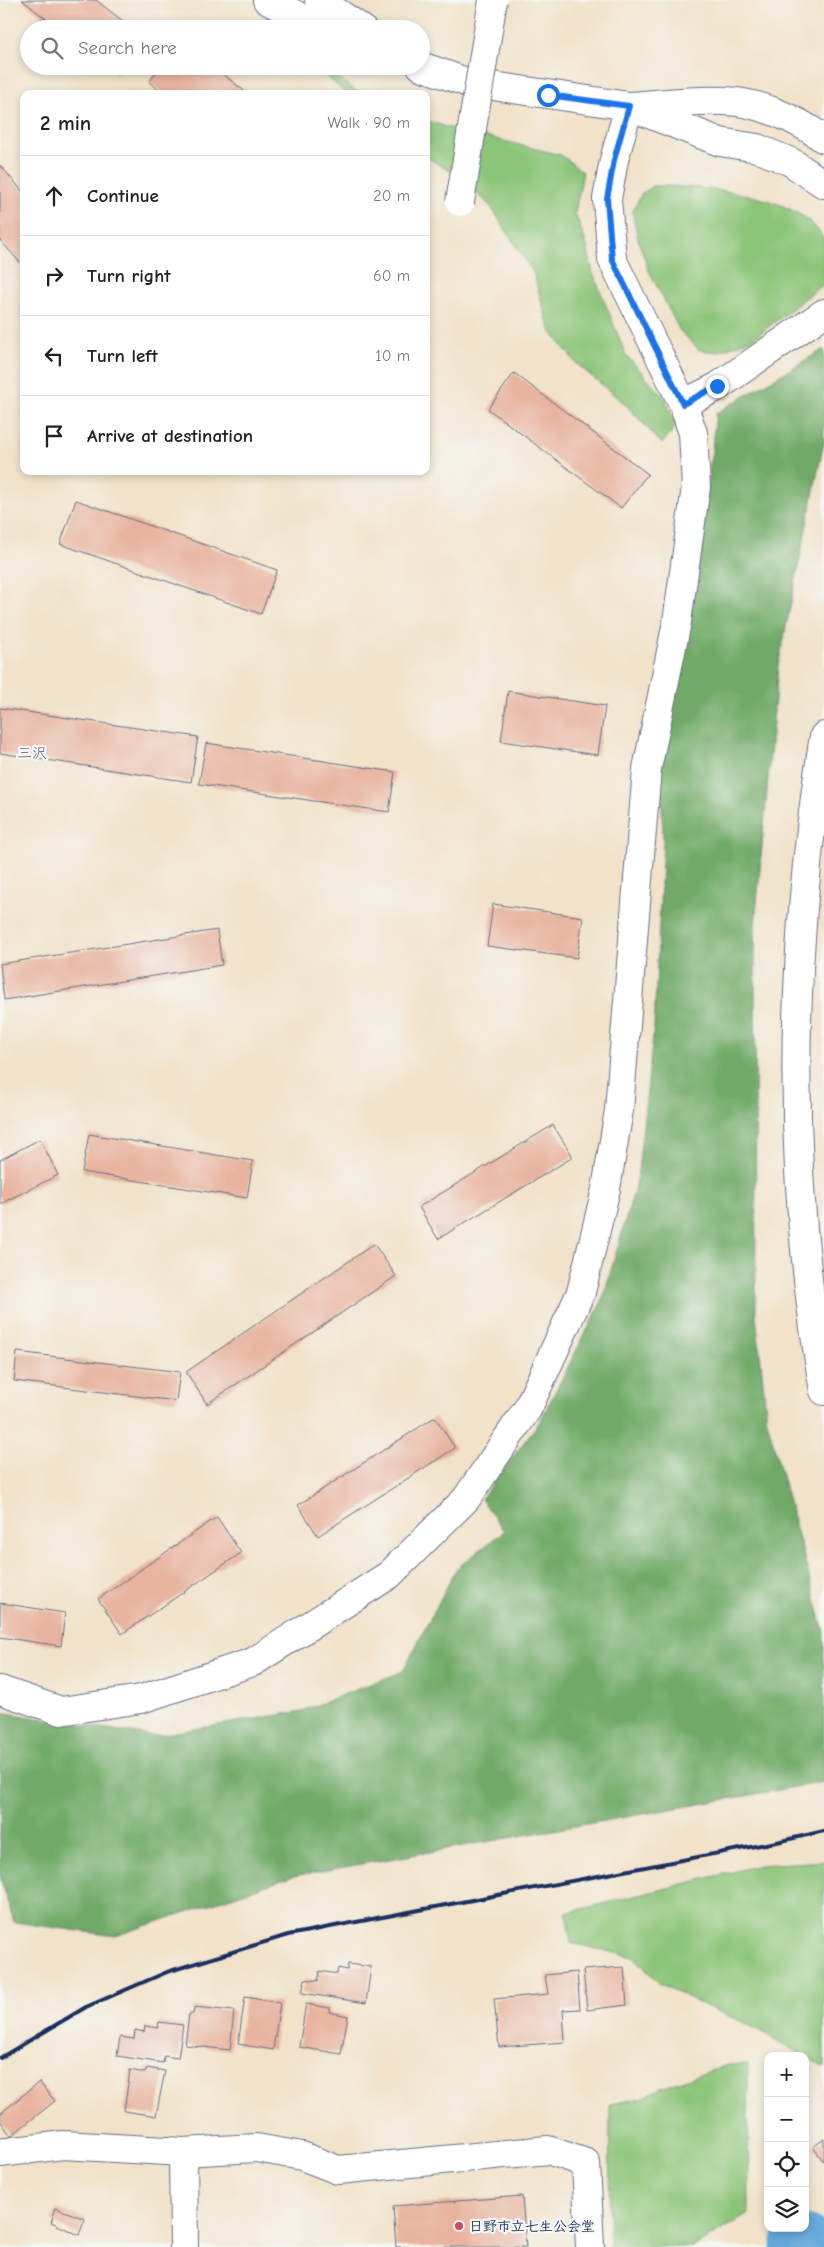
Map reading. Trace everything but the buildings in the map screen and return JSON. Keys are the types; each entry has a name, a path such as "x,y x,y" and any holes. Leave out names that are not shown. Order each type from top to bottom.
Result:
{"street":[{"path":"267,0 306,20"},
{"path":"319,0 349,20"},
{"path":"460,202 492,0"},
{"path":"430,69 466,82 629,106 726,100 764,109 790,118 824,139"},
{"path":"629,106 720,142 756,148 791,162 824,184"},
{"path":"0,1690 61,1711 142,1699 253,1662 389,1575 466,1499 528,1408 581,1292 606,1189 619,1110 646,769 677,622 696,487 693,433 683,404 612,259 607,199 614,160 629,106"},
{"path":"683,404 717,386 824,313"},
{"path":"824,736 808,856 798,967 797,1068 799,1155 805,1246 817,1350 824,1390"},
{"path":"0,2153 63,2145 184,2152 256,2148 302,2156 338,2170 548,2150 586,2163 590,2247"},
{"path":"184,2152 184,2247"}],"green space":[{"path":"325,75 333,75 355,90 342,90"},
{"path":"430,121 561,155 583,172 575,213 586,243 593,273 626,355 665,398 676,426 662,444 626,405 576,363 550,330 533,272 491,207 461,177 430,159"},
{"path":"652,186 720,190 770,201 793,210 811,223 823,238 824,284 754,338 717,352 699,350 680,331 649,271 639,243 632,212 641,195"},
{"path":"824,349 824,442 778,666 755,926 756,1314 767,1420 824,1632 824,1782 294,1876 115,1936 14,1922 0,1881 0,1712 152,1736 302,1711 403,1671 456,1569 504,1531 481,1499 540,1421 602,1301 637,1180 654,1026 663,842 660,748 699,563 716,413"},
{"path":"824,1861 824,2067 809,2059 809,2052 797,2052 747,2024 659,1983 633,1957 571,1943 566,1913 760,1865"},
{"path":"748,2064 749,2214 693,2247 609,2247 610,2104 642,2098 661,2088 728,2065"}],"railway":[{"path":"0,2058 86,2007 167,1972 288,1935 777,1842 824,1831"}],"place":[{"name":"日野市立七生公会堂","path":"459,2226"}],"district":[{"name":"三沢","path":"32,753"}],"route":[{"path":"548,95 629,106 614,160 607,199 612,259 683,404 717,386"}]}
